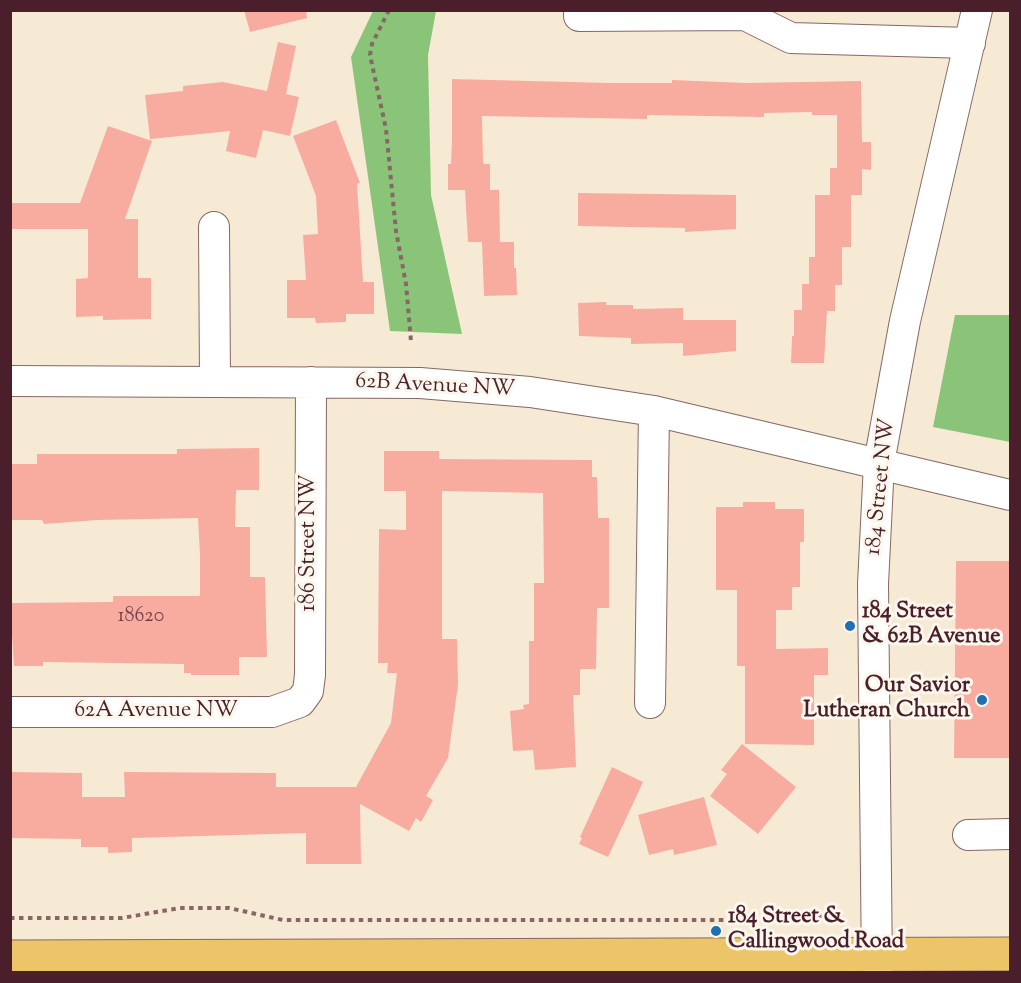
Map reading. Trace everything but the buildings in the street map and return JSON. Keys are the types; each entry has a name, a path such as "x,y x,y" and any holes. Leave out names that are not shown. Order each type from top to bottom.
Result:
{"main road":[{"path":"10,957 877,964 1011,954"}],"street":[{"path":"579,10 579,16 745,15 791,38 970,43"},
{"name":"184 Street NW","path":"877,964 873,584 879,463 905,321 977,10"},
{"path":"214,227 215,381"},
{"name":"62B Avenue NW","path":"10,381 420,382 530,392 654,411 1011,495"},
{"name":"186 Street NW","path":"300,702 308,691 310,675 311,382"},
{"path":"650,703 654,411"},
{"name":"62A Avenue NW","path":"10,712 272,712 300,702"},
{"path":"968,835 1011,834"}],"path":[{"path":"389,10 372,44 370,55 386,129 396,231 406,284 411,341"},
{"path":"10,918 122,918 180,908 229,908 282,920 763,920 837,915 844,921"}],"green space":[{"path":"373,11 436,11 428,55 431,195 462,334 390,331 351,57"},
{"path":"955,315 1010,315 1010,442 933,427"}],"place":[{"name":"184 Street & 62B Avenue","path":"850,626"},
{"name":"Our Savior Lutheran Church","path":"982,700"},
{"name":"184 Street & Callingwood Road","path":"716,931"}]}
